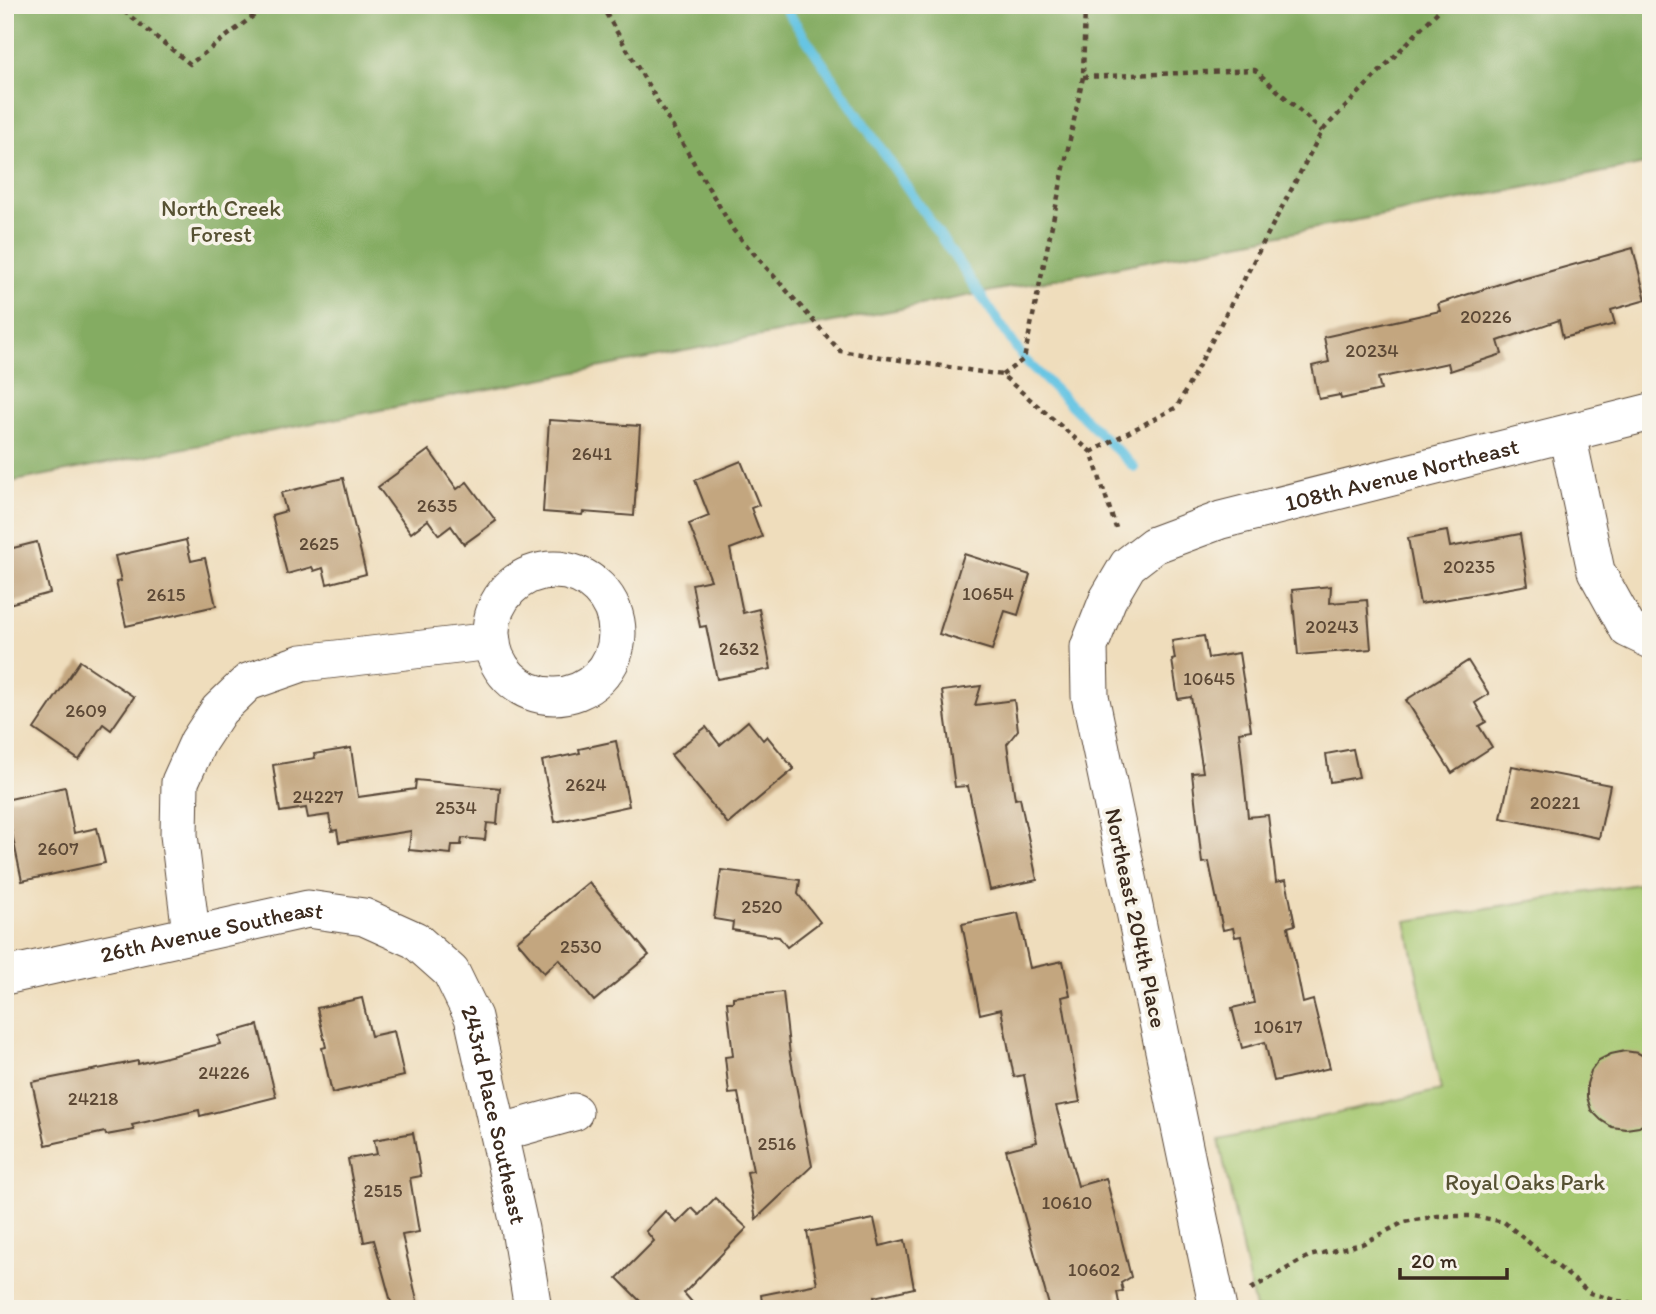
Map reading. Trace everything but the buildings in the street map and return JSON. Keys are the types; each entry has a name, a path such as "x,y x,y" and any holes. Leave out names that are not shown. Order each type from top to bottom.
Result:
{"street":[{"name":"108th Avenue Northeast","path":"1141,555 1221,520 1651,412"},
{"path":"1567,434 1597,571 1628,629 1651,640"},
{"name":"Northeast 204th Place","path":"1141,555 1108,599 1089,647 1090,696 1233,1300"},
{"path":"191,933 179,835 180,782 198,743 219,710 248,682 302,663 492,641"},
{"name":"26th Avenue Southeast","path":"5,976 308,909 364,917 415,940"},
{"name":"243rd Place Southeast","path":"415,940 450,972 473,1017 520,1229 533,1309"},
{"path":"499,1133 574,1112"}],"path":[{"path":"116,5 190,64 268,5"},
{"path":"601,5 734,231 840,351 1002,375 1091,452 1141,555"},
{"path":"1002,375 1024,359 1083,77 1085,5"},
{"path":"1091,452 1177,407 1322,131 1444,5"},
{"path":"1083,77 1255,70 1322,131"},
{"path":"1233,1300 1309,1256 1362,1244 1404,1223 1438,1216 1474,1216 1504,1222 1590,1293 1651,1306"}],"green space":[{"name":"North Creek Forest","path":"5,5 1651,5 1651,163 5,483"},
{"name":"Royal Oaks Park","path":"1651,882 1651,1309 1255,1309 1219,1140 1441,1090 1406,921"}],"waterway":[{"path":"783,5 1024,359 1134,467"}]}
